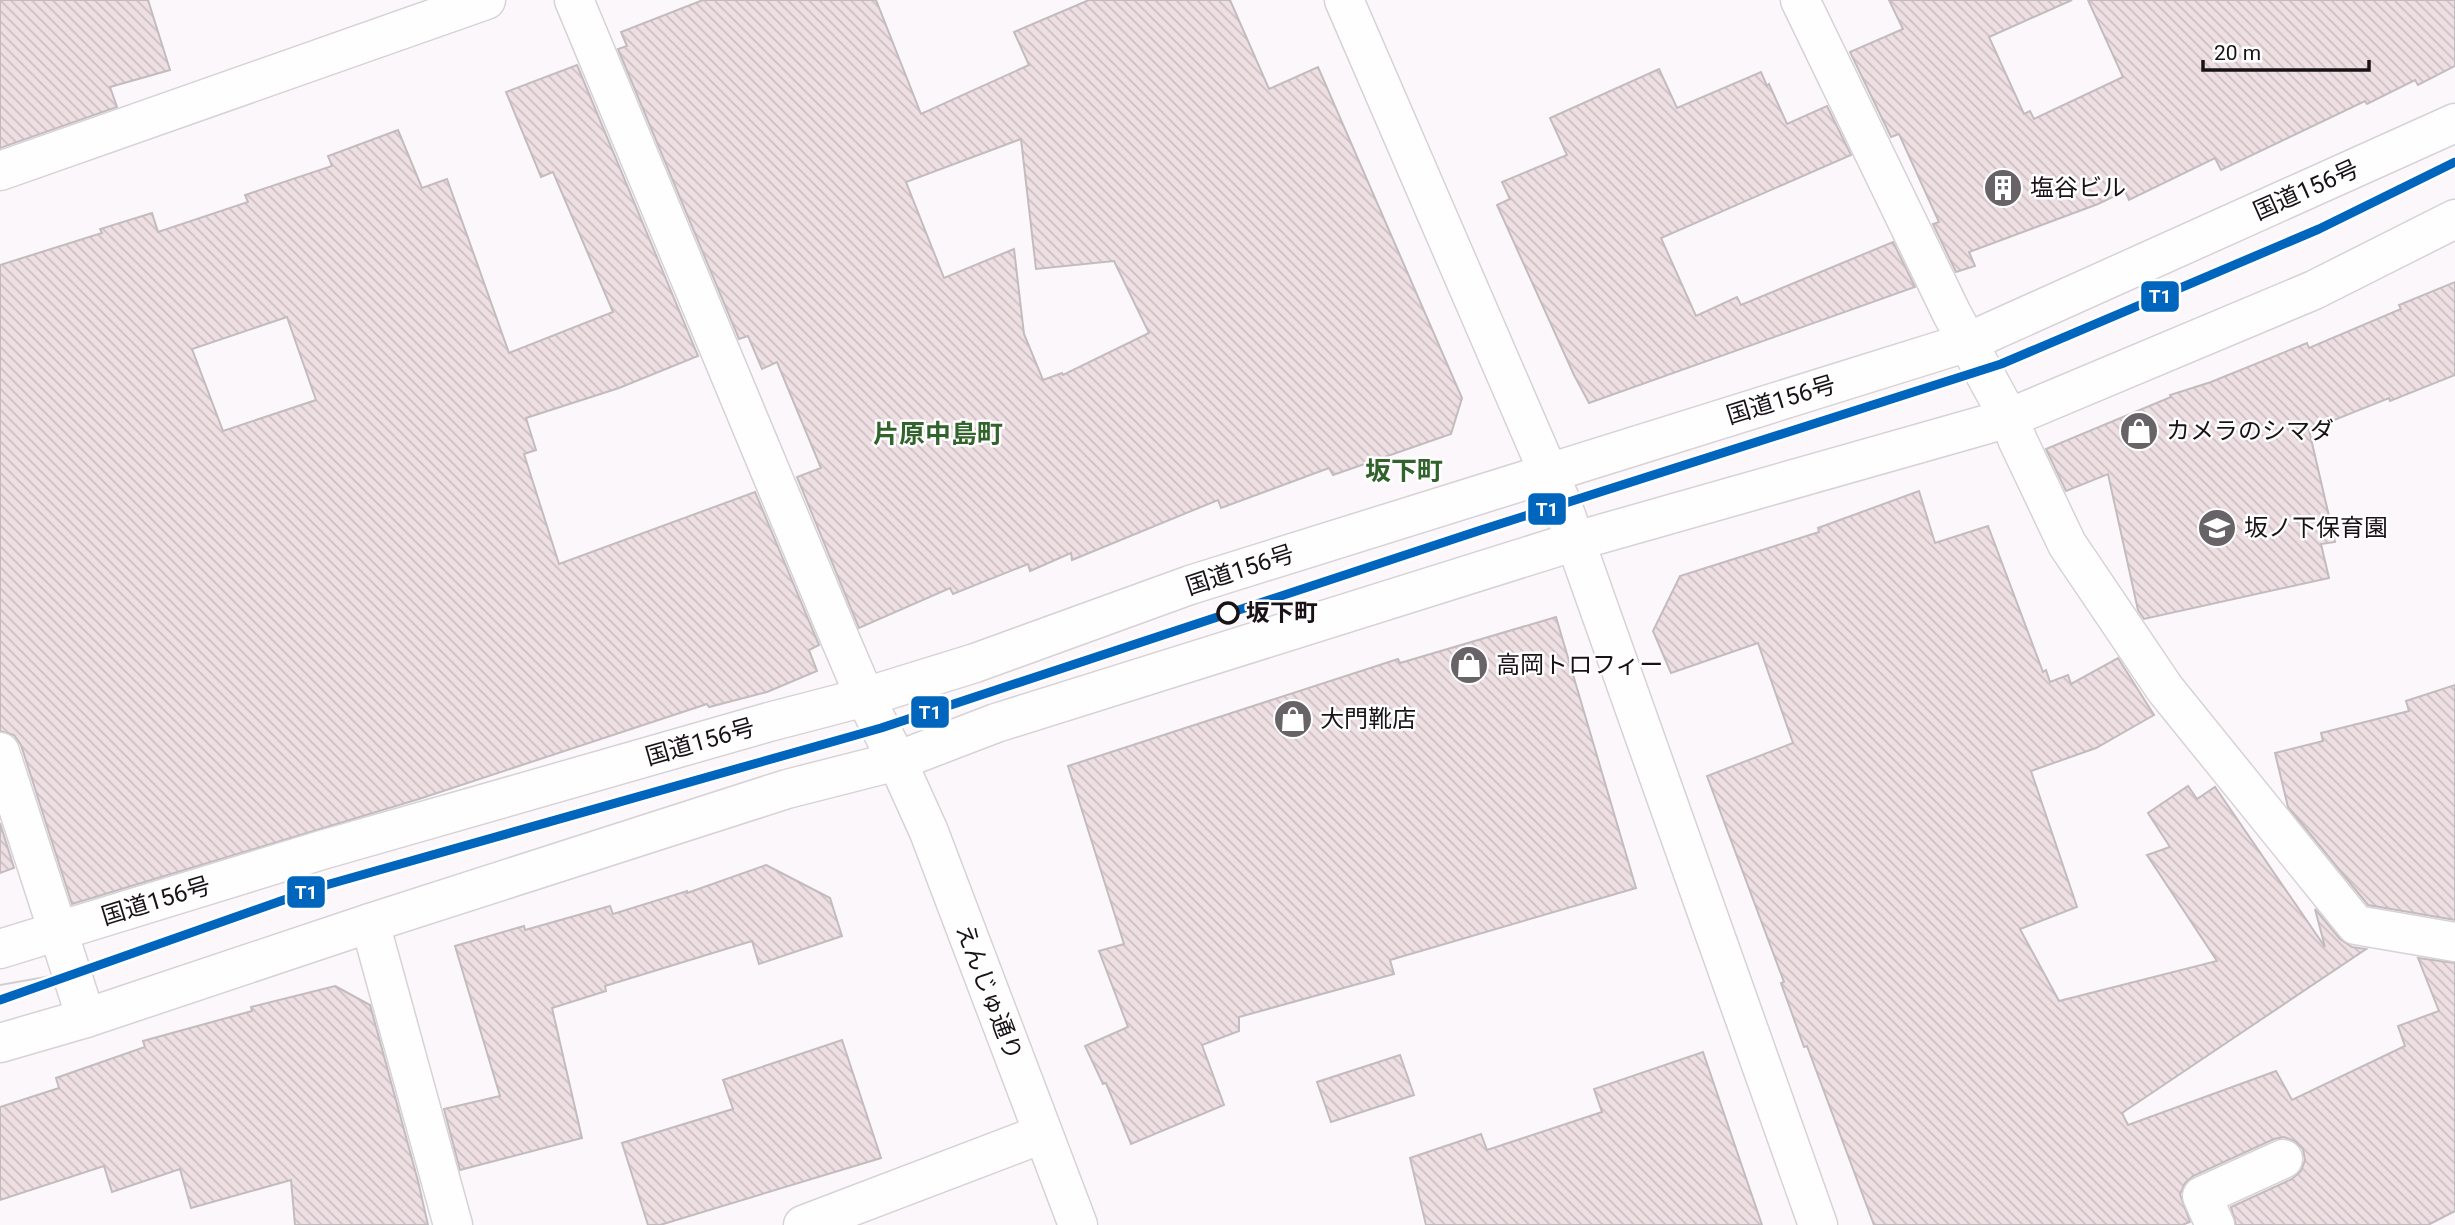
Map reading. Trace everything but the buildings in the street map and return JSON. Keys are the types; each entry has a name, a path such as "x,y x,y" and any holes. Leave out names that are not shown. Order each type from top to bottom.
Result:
{"main road":[{"path":"0,171 486,0"},
{"name":"えんじゅ通り","path":"575,0 865,697 929,832 1078,1225"},
{"path":"1344,0 1550,473 1818,1225"},
{"path":"1800,0 1968,342 2009,418 2067,544 2165,689 2356,925 2455,942"},
{"name":"国道156号","path":"0,949 322,850 865,697 975,663 1190,586 1968,342 2455,123"},
{"path":"0,1043 86,1018 370,923 787,789 897,761 996,723 1576,541 2009,418 2314,290 2455,219"},
{"path":"0,752 86,1018"},
{"path":"370,923 453,1225"},
{"path":"803,1225 1042,1134"},
{"path":"2215,1225 2202,1196 2283,1159"}],"tram line":[{"path":"0,985 85,970"}],"transit line":[{"name":"T1","path":"0,1000 326,885 881,728 1481,530 2001,364 2319,229 2455,162"}],"place":[{"name":"塩谷ビル","path":"2003,188"},
{"name":"カメラのシマダ","path":"2139,431"},
{"name":"坂ノ下保育園","path":"2217,528"},
{"name":"坂下町","path":"1228,613"},
{"name":"高岡トロフィー","path":"1469,665"},
{"name":"大門靴店","path":"1293,719"}],"district":[{"name":"片原中島町","path":"938,434"},
{"name":"坂下町","path":"1404,471"}]}
